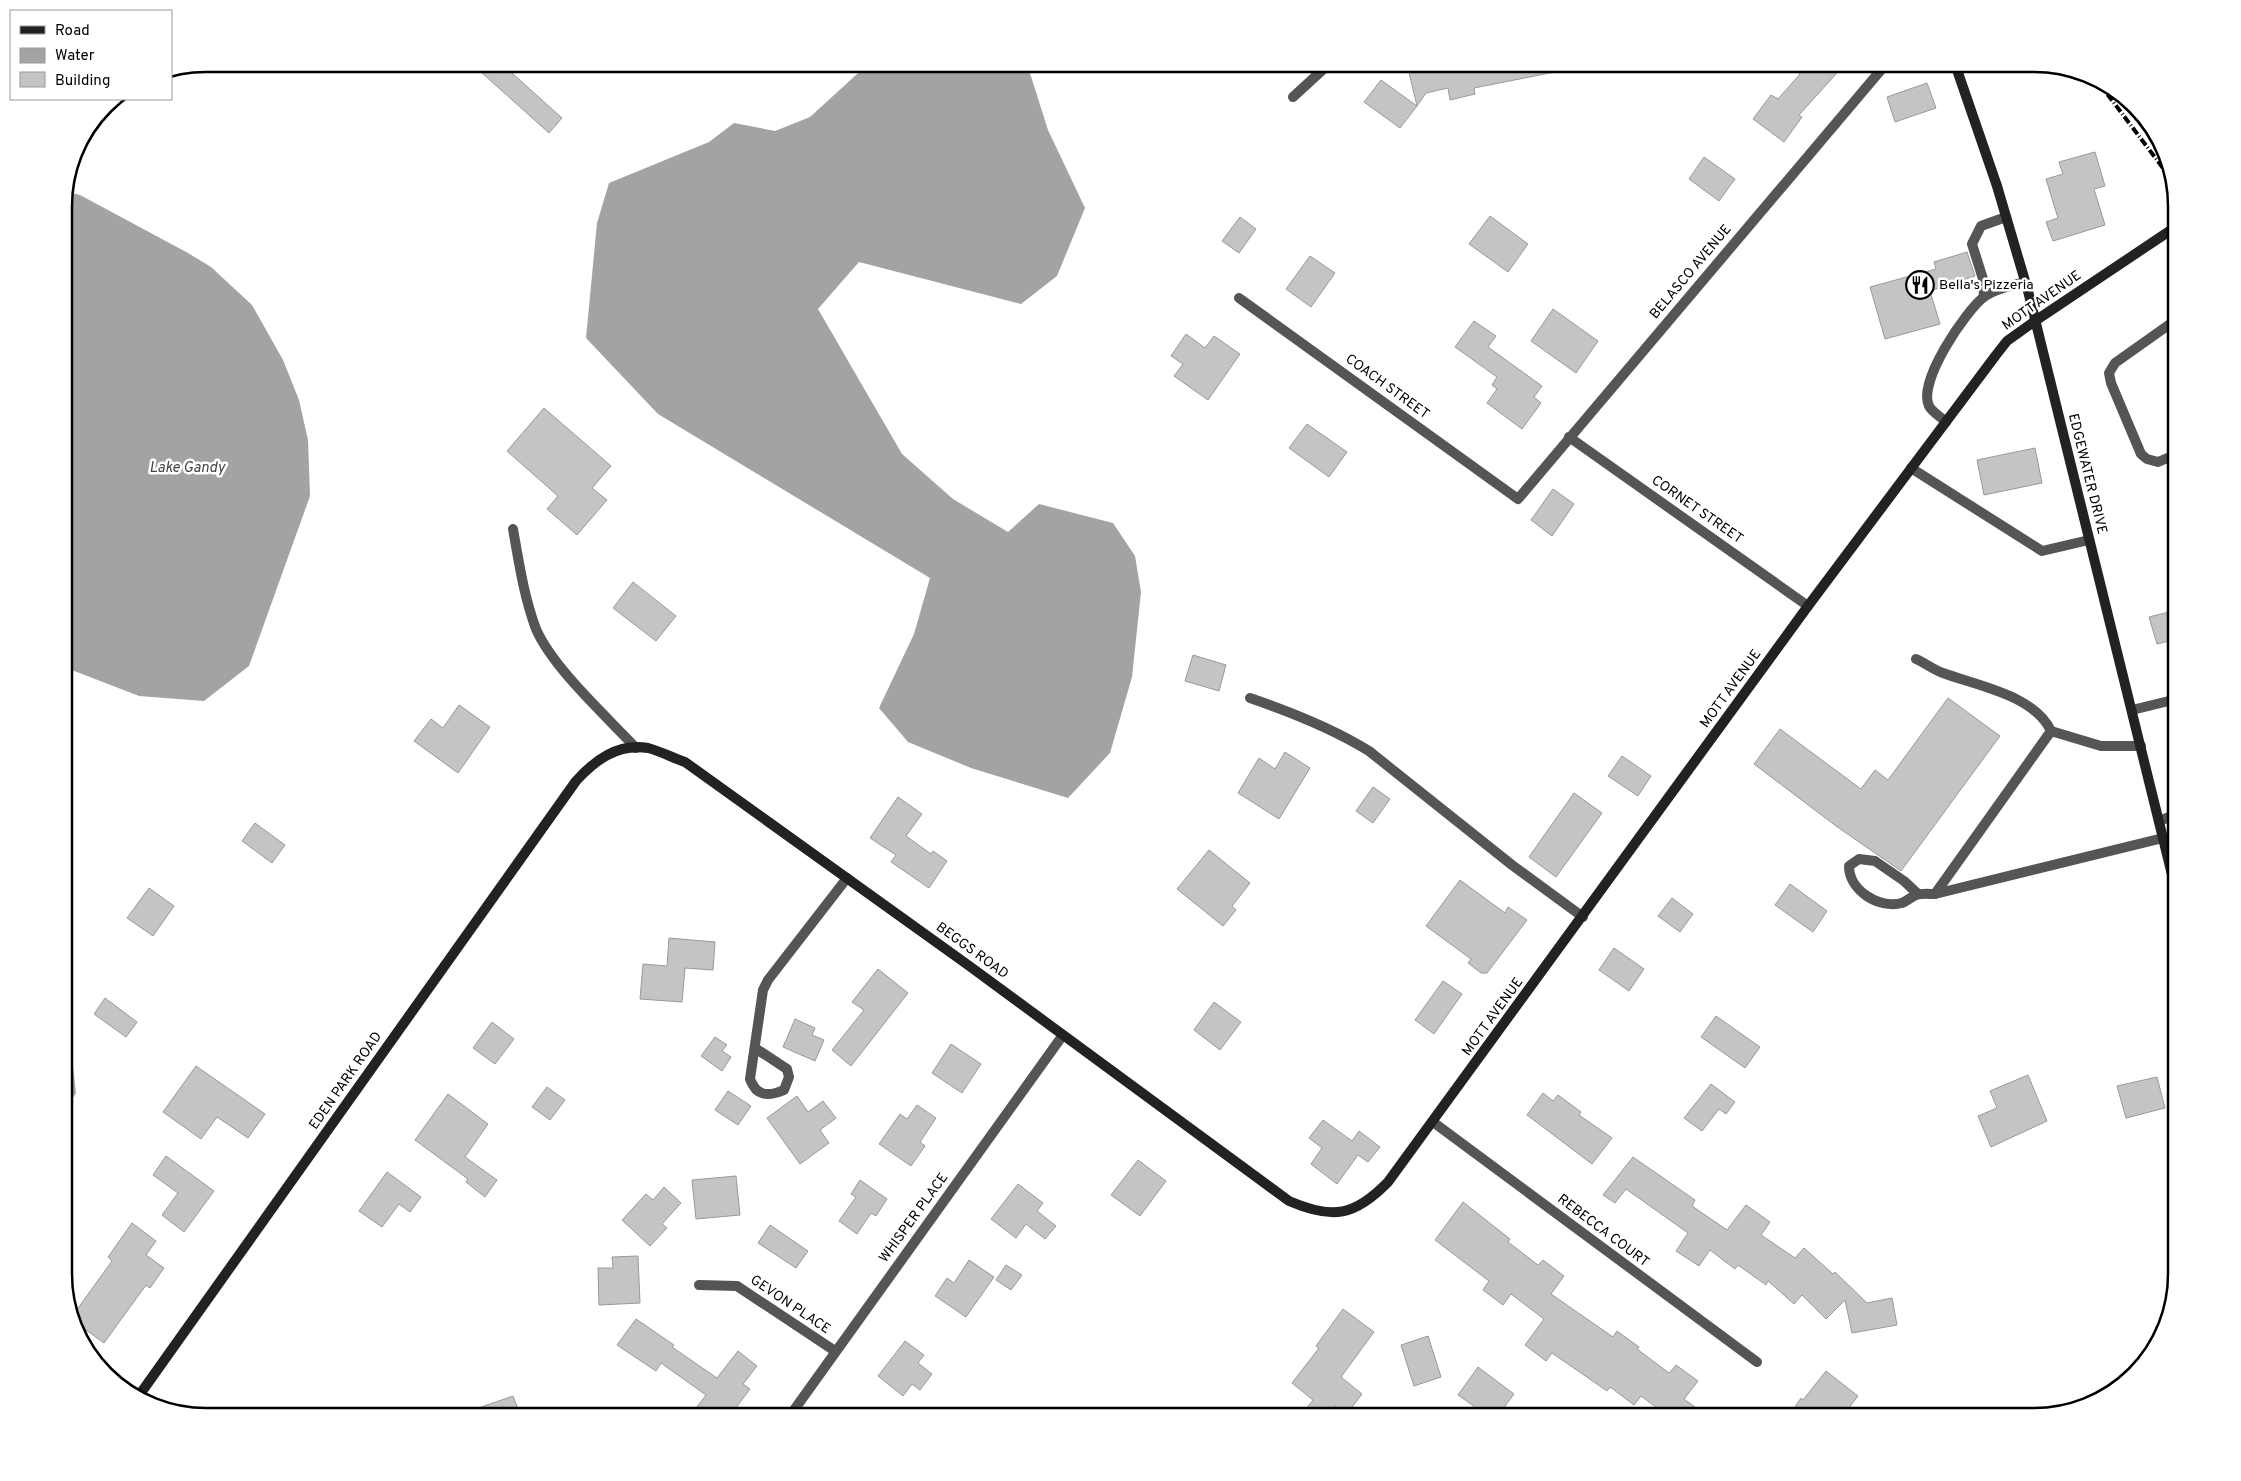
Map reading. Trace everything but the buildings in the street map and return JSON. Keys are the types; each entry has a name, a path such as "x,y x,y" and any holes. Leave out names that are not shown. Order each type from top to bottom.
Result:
{"street":[{"path":"1293,97 1319,73"},
{"name":"BELASCO AVENUE","path":"1518,499 1878,73"},
{"name":"EDGEWATER DRIVE","path":"1958,73 2006,217 2025,282 2168,858"},
{"path":"1984,297 1983,279 1972,244 1981,226 2006,217"},
{"name":"MOTT AVENUE","path":"1350,1210 1371,1199 1388,1182 1808,606 2008,341 2035,320 2168,232"},
{"path":"1946,422 1929,406 1927,391 1933,372 1960,324 1984,297 1996,290 2025,282"},
{"name":"COACH STREET","path":"1239,298 1518,499"},
{"path":"2168,325 2115,363 2109,373 2111,383 2141,454 2147,459 2158,462 2168,458"},
{"name":"CORNET STREET","path":"1570,436 1808,606"},
{"path":"1911,468 2042,551 2089,540"},
{"path":"513,529 521,580 537,630 558,664 636,748"},
{"path":"1916,658 1941,673 2009,695 2045,718 2050,731"},
{"path":"1250,698 1306,719 1350,739 1369,751 1512,865 1583,917"},
{"path":"2132,710 2168,701"},
{"path":"2050,731 2101,746 2141,746"},
{"path":"1935,894 2050,731"},
{"name":"BEGGS ROAD","path":"576,781 592,763 620,748 647,748 685,762 1289,1201 1311,1211 1332,1212 1350,1210"},
{"name":"EDEN PARK ROAD","path":"142,1392 576,781"},
{"path":"2159,820 2168,817"},
{"path":"1918,894 1904,881 1875,861 1859,859 1849,866 1849,875 1859,890 1870,898 1888,904 1902,902 1918,894 1935,894 2163,838"},
{"path":"755,1048 787,1069 788,1077 784,1090 772,1095 760,1093 753,1088 750,1079 763,990 768,980 847,878"},
{"name":"WHISPER PLACE","path":"795,1408 1063,1035"},
{"name":"REBECCA COURT","path":"1433,1122 1757,1362"},
{"name":"GEVON PLACE","path":"699,1284 737,1286 835,1351"}],"water":[{"path":"858,73 1030,73 1048,130 1085,208 1057,276 1021,304 859,262 818,309 902,454 953,499 1008,532 1039,504 1113,523 1135,556 1141,592 1132,677 1110,753 1068,798 971,768 908,742 879,708 914,634 930,578 658,414 586,338 597,223 609,183 709,142 734,123 775,131 810,117"},
{"name":"Lake Gandy","path":"73,193 80,195 211,267 252,305 283,360 299,400 308,440 310,496 249,666 204,701 139,696 73,670"},
{"path":"73,1066 76,1093 73,1098"}],"railway":[{"path":"2107,94 2162,167"}],"place":[{"name":"Bella's Pizzeria","path":"1920,285"}]}
